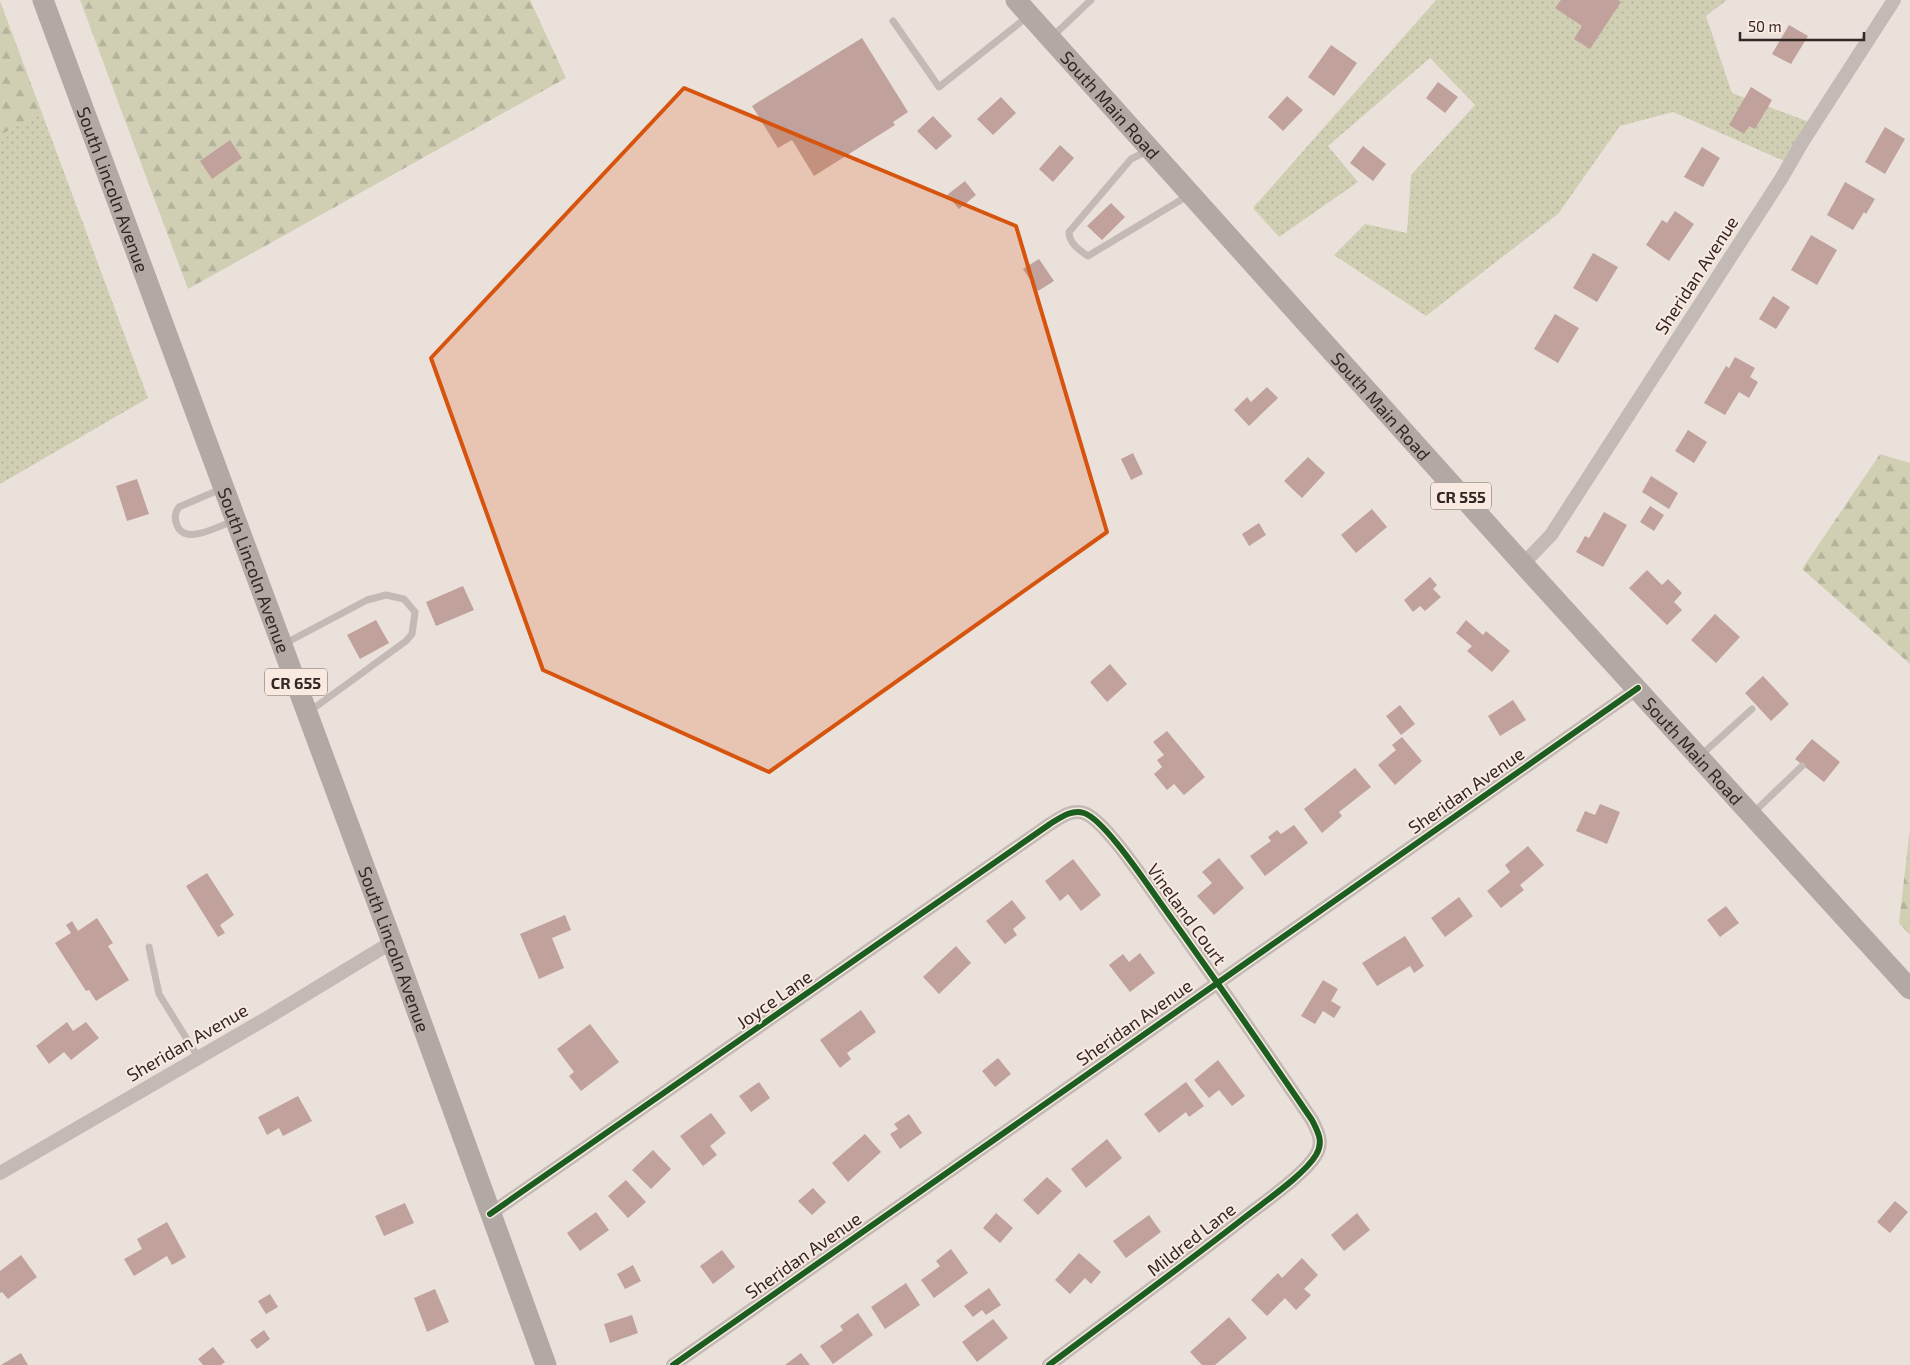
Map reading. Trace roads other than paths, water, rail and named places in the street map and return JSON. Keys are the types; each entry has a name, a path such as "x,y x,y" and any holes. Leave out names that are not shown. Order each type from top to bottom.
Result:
{"main road":[{"name":"South Lincoln Avenue","path":"43,0 392,942 546,1365"},
{"name":"South Main Road","path":"1022,8 1523,564 1910,988"}],"street":[{"path":"51,0 57,39"},
{"name":"Sheridan Avenue","path":"1523,564 1551,535 1894,0"},
{"name":"Sheridan Avenue","path":"673,1365 1638,688"},
{"name":"Vineland Court","path":"1078,812 1094,819 1111,836 1218,982 1312,1120"},
{"name":"Joyce Lane","path":"490,1214 1050,824 1064,816 1078,812"},
{"name":"Sheridan Avenue","path":"0,1173 267,1018 392,942"},
{"name":"Mildred Lane","path":"1049,1365 1186,1263 1287,1184 1317,1153 1320,1137 1312,1120"}],"lane":[{"path":"1050,39 1091,0"},
{"path":"893,21 939,87 1022,8"},
{"path":"1149,150 1131,159 1069,232 1069,238 1077,248 1088,256 1189,195"},
{"path":"224,488 179,507 176,512 177,526 181,533 189,536 236,520"},
{"path":"282,645 367,600 386,595 404,598 416,612 412,634 406,641 307,713"},
{"path":"1700,757 1752,709"},
{"path":"1752,814 1802,766"},
{"path":"149,947 159,994 198,1057"}]}
